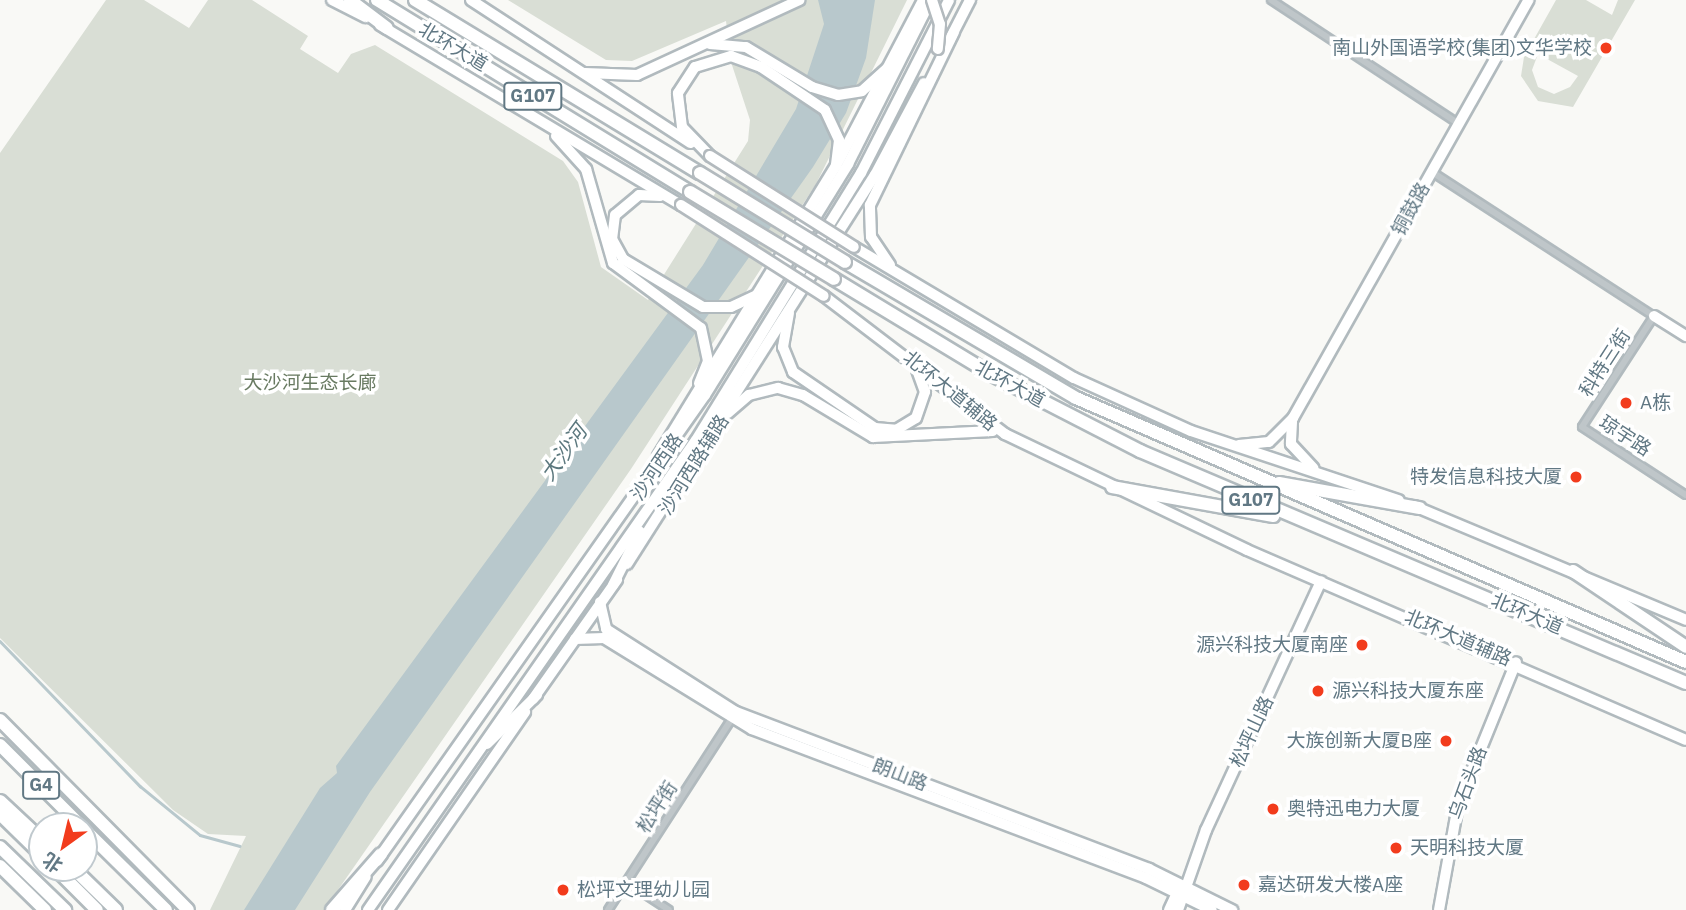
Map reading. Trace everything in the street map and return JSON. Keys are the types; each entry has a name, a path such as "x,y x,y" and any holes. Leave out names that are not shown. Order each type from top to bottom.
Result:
{"highway":[{"path":"350,0 387,28"},
{"name":"北环大道","path":"377,0 834,279 1083,423 1324,530 1686,683"},
{"name":"北环大道","path":"415,0 1016,367 1248,477 1686,662"},
{"path":"1248,477 1420,508"},
{"path":"1112,487 1324,530"},
{"path":"1573,571 1686,647"},
{"name":"G4","path":"0,720 188,910"},
{"name":"G4","path":"0,745 68,812"},
{"path":"0,801 28,827"},
{"path":"0,814 28,841"},
{"name":"G4","path":"98,842 166,910"},
{"path":"0,847 65,910"},
{"path":"332,910 382,854"},
{"path":"0,866 45,910"},
{"path":"69,882 97,910"},
{"path":"87,882 116,910"}],"main road":[{"name":"北环大道辅路","path":"332,0 387,28 537,118 824,296 907,356 1005,434 1112,487 1321,581 1516,662 1667,729 1686,742"},
{"path":"471,0 567,67 854,247 1074,378 1232,444 1313,468 1420,508 1686,620"},
{"path":"567,67 626,78 799,0"},
{"name":"沙河西路辅路","path":"639,494 699,383 836,166 923,0"},
{"path":"924,83 938,49 940,24 931,0"},
{"name":"沙河西路","path":"345,910 491,699 639,494 848,164 931,0"},
{"name":"沙河西路","path":"368,910 470,761 652,507 855,184 949,0"},
{"name":"沙河西路辅路","path":"388,910 613,585 727,413 789,313 954,32 970,0"},
{"name":"铜鼓路","path":"1232,444 1269,442 1293,418 1530,0"},
{"path":"902,276 875,247 870,205 954,32"},
{"path":"692,48 717,42 746,47 829,93 869,87 890,66"},
{"path":"710,156 682,127 677,101 690,73 709,60 748,61 817,103 834,125 839,151 836,166"},
{"path":"537,118 586,169 604,248 693,317 708,360 699,383"},
{"path":"681,205 646,194 620,208 612,239 627,268 698,305 741,304 757,295"},
{"path":"789,313 786,358 806,391 867,429 887,438 970,428 1005,434"},
{"path":"1654,316 1686,336"},
{"path":"867,429 896,430 919,413 925,387 907,356"},
{"path":"727,413 762,390 806,391"},
{"path":"1293,418 1291,444 1313,468"},
{"path":"613,585 652,507"},
{"name":"松坪山路","path":"1169,910 1182,890 1321,581"},
{"name":"朗山路","path":"600,602 606,629 736,712 1232,910"},
{"name":"朗山路","path":"575,639 604,638 731,720 1182,890 1212,910"},
{"name":"乌石头路","path":"1439,910 1458,805 1516,662"},
{"path":"470,761 537,695"},
{"path":"461,774 453,776 448,768 491,699"},
{"path":"353,910 368,874"},
{"name":"松坪山路","path":"1178,910 1182,890"}],"street":[{"path":"1271,0 1459,124"},
{"path":"1432,172 1654,316"},
{"name":"科特三街","path":"1582,427 1654,316"},
{"name":"琼宇路","path":"1582,427 1686,495"},
{"name":"松坪街","path":"608,910 731,720"},
{"path":"626,882 669,910"}],"green space":[{"name":"大沙河生态长廊","path":"106,0 144,0 189,28 208,0 252,0 308,36 300,49 338,73 351,54 375,45 563,161 578,182 601,267 648,300 748,141 750,120 731,62 726,21 632,61 606,60 508,0 907,0 816,184 631,469 324,910 210,910 246,836 208,834 173,810 0,638 0,153"},
{"path":"1556,0 1586,0 1612,15 1618,0 1635,0 1573,107 1538,101 1521,76 1524,57","holes":["1538,54 1578,76 1570,87 1554,94 1538,87 1532,70"]}],"shaded area":[{"path":"818,0 875,0 866,58 846,113 813,167 370,792 295,910 244,910 320,788 337,773 336,766 703,265 796,109 824,24"}],"waterway":[{"path":"0,641 140,786 200,835 240,846"}],"place":[{"name":"南山外国语学校(集团)文华学校","path":"1606,48"},
{"name":"A栋","path":"1626,403"},
{"name":"特发信息科技大厦","path":"1576,477"},
{"name":"源兴科技大厦南座","path":"1362,645"},
{"name":"源兴科技大厦东座","path":"1318,691"},
{"name":"大族创新大厦B座","path":"1446,741"},
{"name":"奥特迅电力大厦","path":"1273,809"},
{"name":"天明科技大厦","path":"1396,848"},
{"name":"嘉达研发大楼A座","path":"1244,885"},
{"name":"松坪文理幼儿园","path":"563,890"}],"water label":[{"name":"大沙河","path":"563,452"}]}
